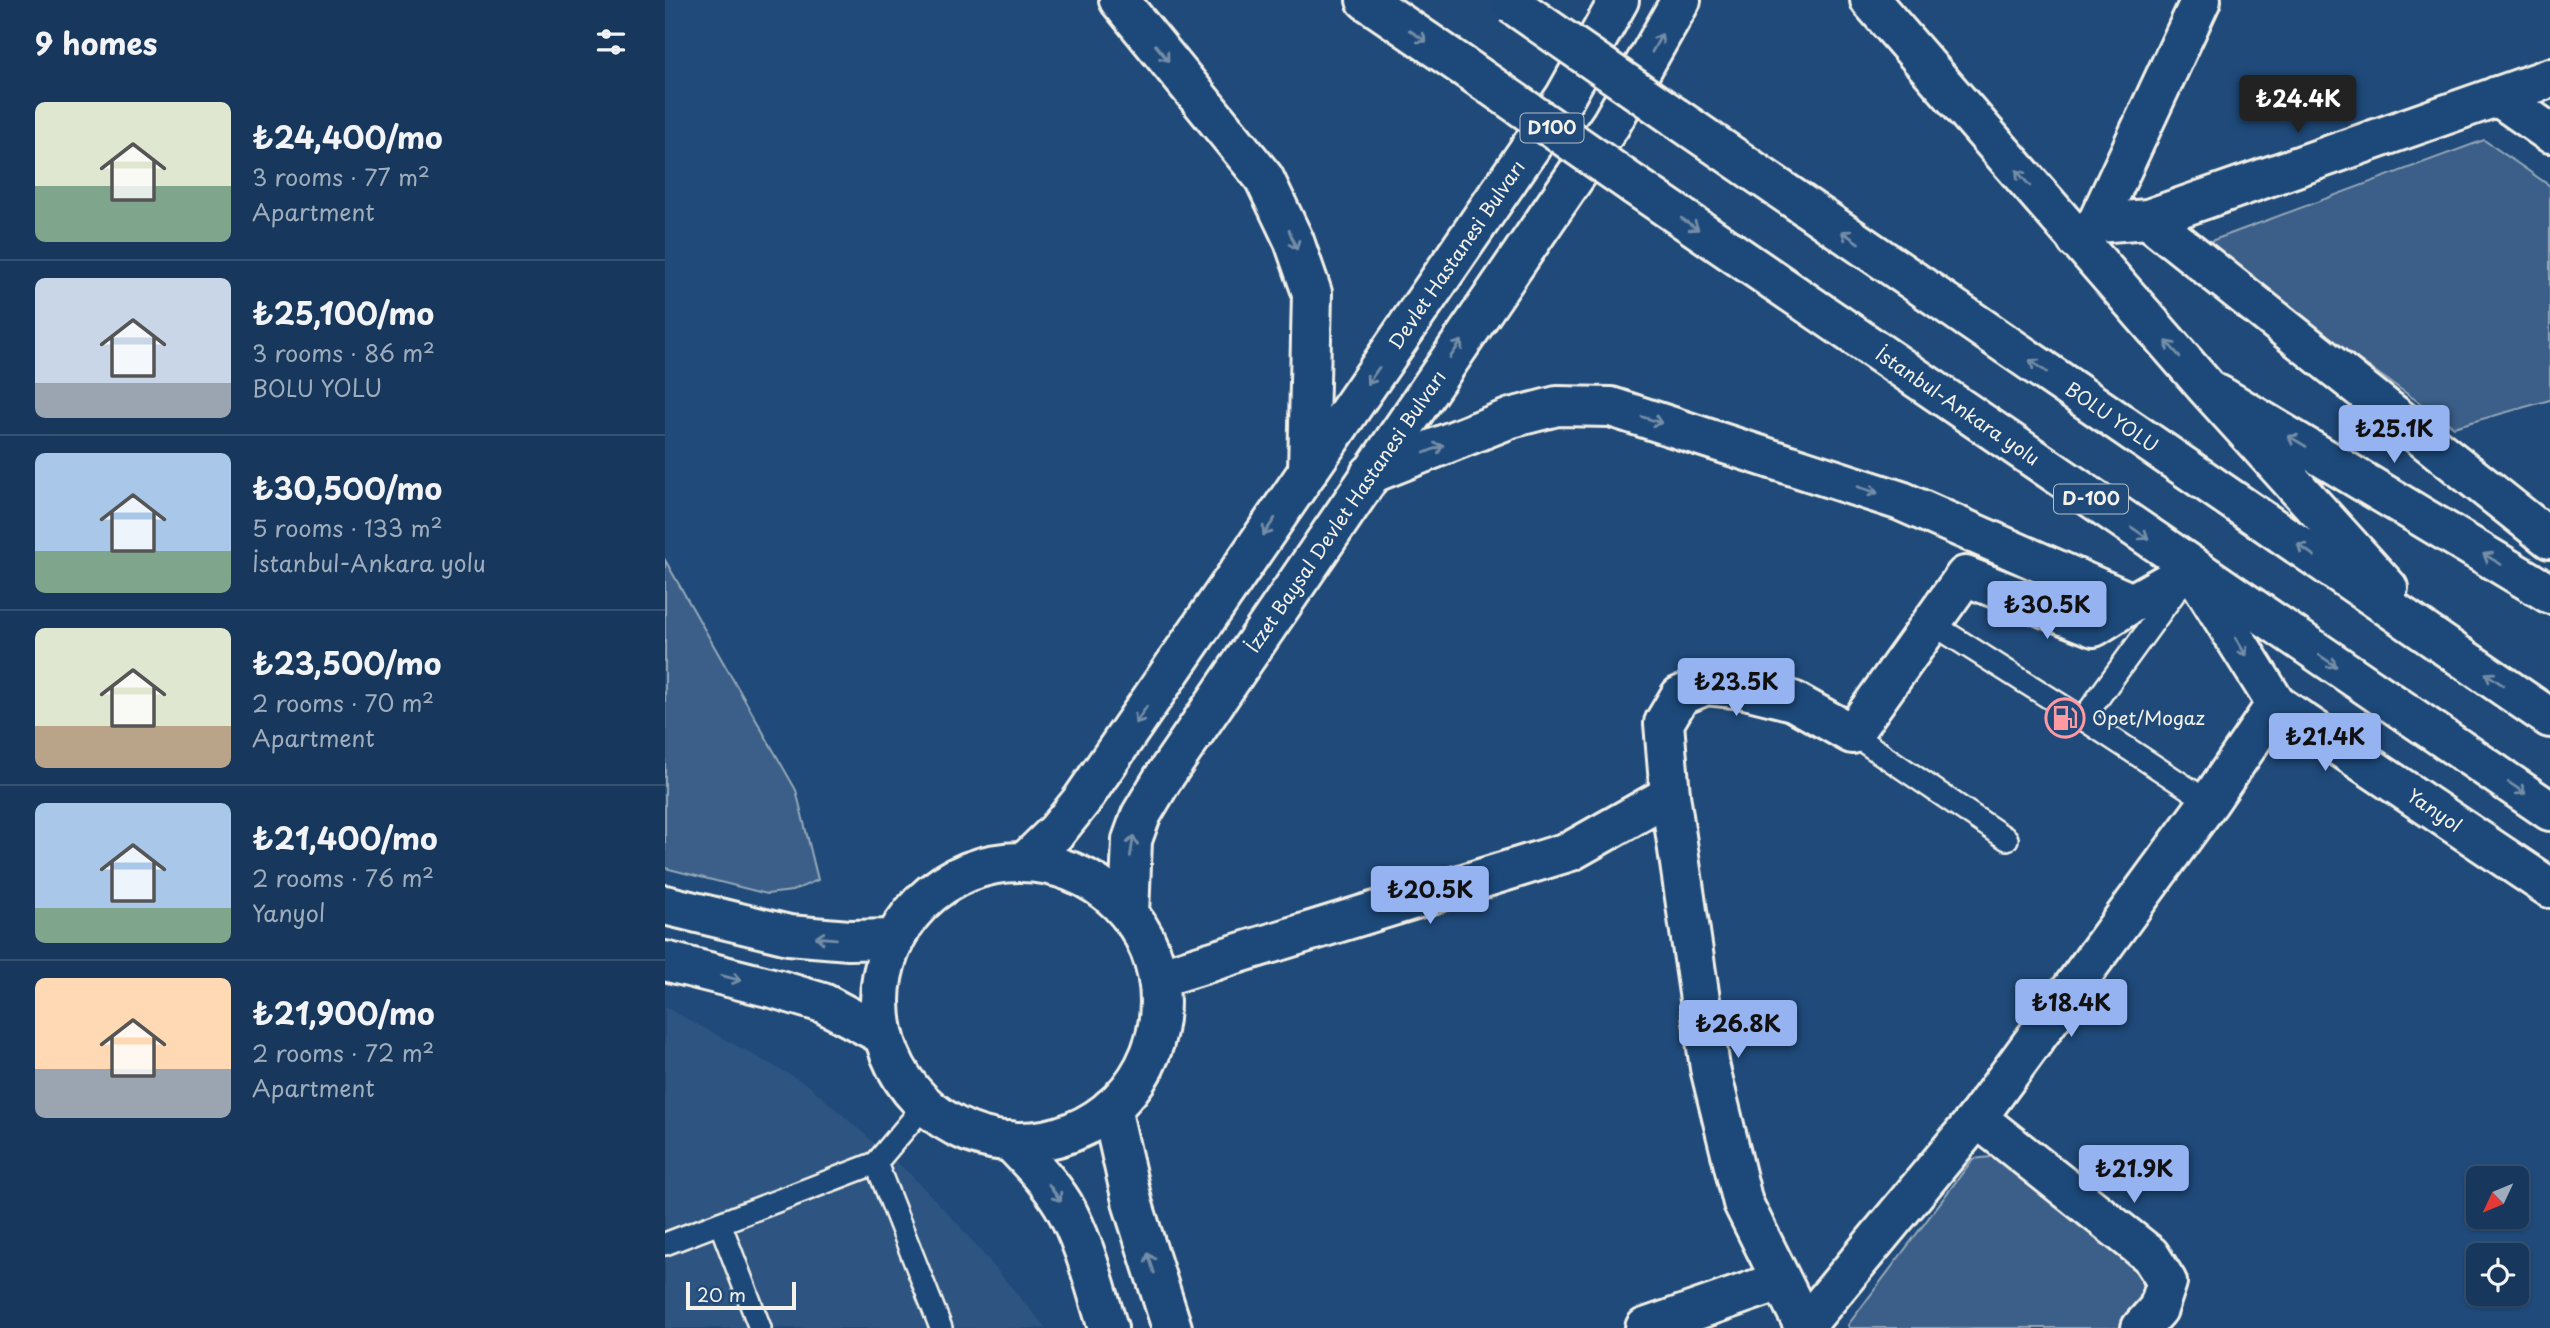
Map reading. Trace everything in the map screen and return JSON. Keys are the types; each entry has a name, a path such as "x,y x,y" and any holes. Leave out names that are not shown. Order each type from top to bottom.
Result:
{"main road":[{"path":"1025,862 1057,831 1083,800 1308,471 1312,293 1294,240 1264,178 1119,0"},
{"name":"İstanbul-Ankara yolu","path":"1366,0 2192,569 2550,811"},
{"name":"Devlet Hastanesi Bulvarı","path":"1308,471 1565,97 1619,0"},
{"name":"İzzet Baysal Devlet Hastanesi Bulvarı","path":"1129,914 1132,840 1141,816 1162,780 1611,124 1681,0"},
{"path":"2087,231 2201,0"},
{"name":"BOLU YOLU","path":"1508,2 2550,718"},
{"path":"1886,8 2087,231 2206,387 2432,637"},
{"path":"2087,231 2148,219 2550,78"},
{"path":"2497,96 2550,133"},
{"path":"2148,219 2550,539"},
{"path":"2206,387 2550,594"},
{"path":"1370,474 1511,418 1556,406 1611,407 1901,501 2132,603"},
{"path":"2192,569 2094,627 1965,576 1852,734 1793,701 1745,689 1706,685 1680,696 1664,723 1670,795 1710,1068 1742,1203 1804,1328 1976,1118 2209,802 2276,704"},
{"name":"Yanyol","path":"2192,569 2276,704 2550,888"},
{"path":"1158,978 1571,851 1670,795"},
{"path":"1025,862 1054,866 1082,876 1108,893 1129,914 1147,944 1158,978 1160,1007 1146,1063 1131,1087 1111,1108 1089,1124 1064,1135 1038,1141 1010,1141 979,1136 950,1124 925,1105 899,1073 883,1035 879,1003 883,970 894,939 911,912 935,890 962,873 993,864 1025,862"},
{"path":"665,905 789,935 849,940 894,939"},
{"path":"665,961 823,1003 883,1035"},
{"path":"1111,1108 1133,1205 1172,1328"},
{"path":"1976,1118 2150,1255 2167,1282 2158,1309 2141,1328"},
{"path":"1010,1141 1041,1174 1062,1202 1077,1231 1108,1328"},
{"path":"1645,1328 1780,1281"}],"lane":[{"path":"2083,719 2192,569"},
{"path":"1931,623 2209,802"},
{"path":"1852,734 2007,839"},
{"path":"665,1244 876,1163 925,1105"},
{"path":"876,1163 941,1328"},
{"path":"720,1223 760,1328"}],"shaded area":[{"path":"2484,140 2550,186 2550,400 2454,427 2212,256 2211,241"},
{"path":"665,560 796,790 818,880 792,891 767,894 665,868"},
{"path":"665,1007 807,1084 911,1175 957,1223 1046,1328 665,1328"},
{"path":"2000,1156 2139,1269 2143,1289 2142,1302 2121,1328 1849,1328 1848,1325 1973,1159"}],"place":[{"name":"Opet/Mogaz","path":"2065,718"}]}
